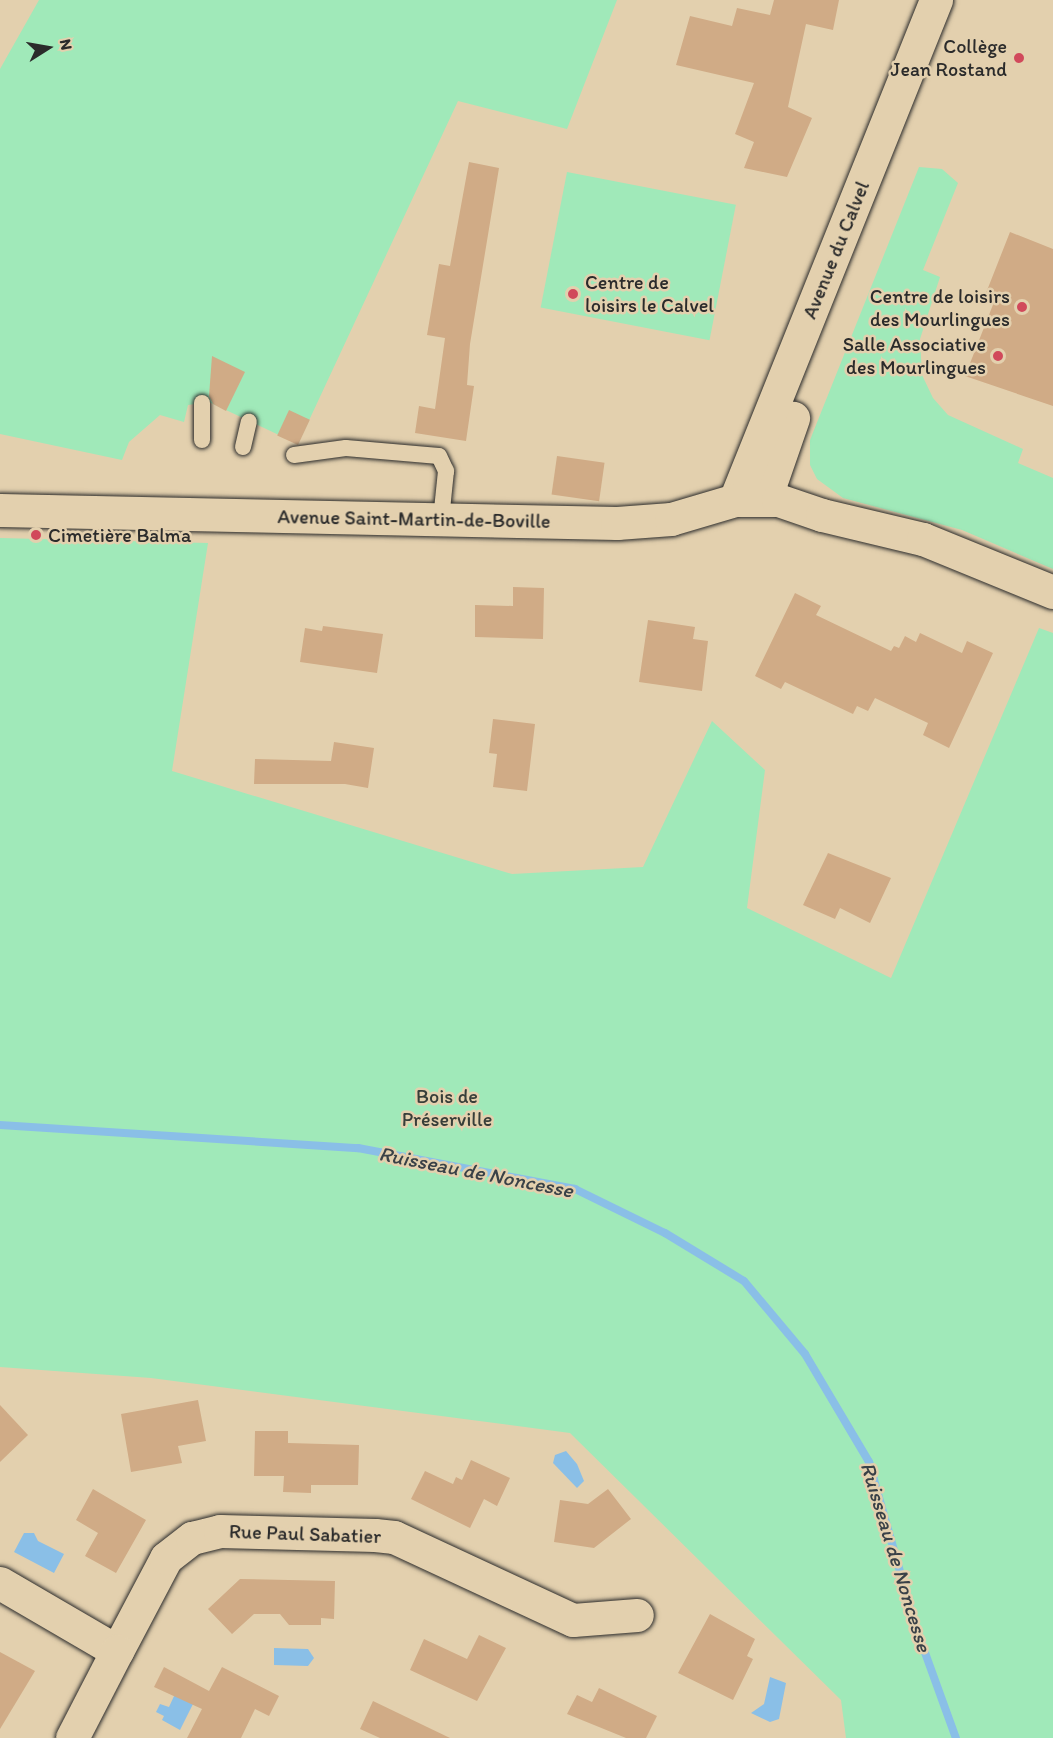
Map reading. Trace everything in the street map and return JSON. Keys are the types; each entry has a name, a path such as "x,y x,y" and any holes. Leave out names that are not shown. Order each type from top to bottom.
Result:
{"street":[{"name":"Avenue du Calvel","path":"750,499 936,0"},
{"name":"Avenue du Calvel","path":"750,499 787,432 958,0"},
{"path":"750,499 923,539 1053,592"},
{"name":"Avenue Saint-Martin-de-Boville","path":"0,510 648,522 671,519 750,499"},
{"name":"Rue Paul Sabatier","path":"72,1738 166,1558 192,1538 220,1531 394,1537 573,1620 637,1615"},
{"path":"0,1583 117,1651"}],"lane":[{"path":"202,403 202,440"},
{"path":"243,447 249,422"},
{"path":"294,455 346,448 439,456 446,471 441,519"}],"green space":[{"path":"39,0 617,0 567,129 458,101 298,444 209,402 188,405 184,422 160,415 129,442 122,460 0,434 0,69"},
{"path":"919,167 942,169 958,183 923,270 940,277 920,339 922,375 933,398 948,415 1023,449 1018,463 1053,478 1053,569 962,530 843,498 817,479 810,465 810,440"},
{"path":"567,172 736,205 710,340 541,307"},
{"name":"Bois de Préserville","path":"0,538 208,543 172,771 512,874 643,867 712,721 765,770 747,908 891,978 1039,628 1053,633 1053,1738 846,1738 841,1700 570,1433 151,1378 0,1367"}],"water":[{"path":"566,1451 577,1464 584,1481 577,1488 553,1463 555,1455"},
{"path":"24,1533 34,1533 38,1541 64,1554 54,1573 14,1552"},
{"path":"274,1648 308,1649 314,1658 308,1666 274,1665"},
{"path":"770,1677 786,1683 779,1719 770,1722 751,1713 764,1704"},
{"path":"180,1683 199,1692 180,1730 162,1720 164,1716 156,1712 160,1704 169,1707"}],"building":[{"path":"774,0 839,0 833,30 806,24 788,107 812,118 787,177 744,168 754,142 735,134 754,83 676,65 690,16 732,26 737,8 770,15"},
{"path":"469,162 499,168 470,344 467,385 474,386 466,441 415,433 419,406 435,409 445,338 427,335 439,264 450,266"},
{"name":"Centre de loisirs des Mourlingues","path":"1010,232 1053,249 1053,406 965,376 996,297 986,293"},
{"path":"212,356 245,372 226,411 213,404 209,396"},
{"path":"289,410 310,420 298,445 277,435"},
{"path":"557,456 605,463 599,501 552,495"},
{"path":"513,587 544,588 543,639 475,637 475,605 513,606"},
{"path":"795,593 821,606 816,615 891,651 894,646 899,648 905,636 916,642 920,633 962,653 967,641 993,653 949,748 923,735 928,723 875,698 868,711 857,706 853,714 785,682 781,689 755,676"},
{"path":"648,620 695,627 693,639 708,641 702,691 639,682"},
{"path":"323,626 383,634 377,673 300,662 305,628 322,631"},
{"path":"493,719 535,724 527,791 493,787 497,754 489,753"},
{"path":"334,742 374,748 368,788 345,784 254,784 255,759 331,761"},
{"path":"828,853 891,878 870,923 840,908 835,919 803,905"},
{"path":"198,1400 206,1441 178,1446 182,1463 131,1472 121,1414"},
{"path":"0,1405 28,1435 0,1462"},
{"path":"255,1431 288,1431 288,1443 359,1445 358,1485 311,1485 311,1493 283,1492 284,1476 254,1476"},
{"path":"471,1460 510,1478 497,1506 484,1499 470,1528 411,1499 425,1471 453,1484 456,1477 462,1480"},
{"path":"93,1489 146,1520 116,1573 85,1556 98,1533 76,1520"},
{"path":"608,1489 631,1519 594,1548 554,1542 560,1500 588,1504"},
{"path":"240,1579 335,1581 334,1619 321,1618 321,1625 289,1625 280,1614 254,1614 232,1634 208,1609"},
{"path":"710,1614 755,1639 747,1656 753,1659 733,1700 678,1673"},
{"path":"479,1635 506,1648 477,1701 410,1670 424,1639 467,1659"},
{"path":"0,1652 35,1671 0,1729"},
{"path":"164,1667 209,1691 222,1667 279,1696 269,1716 255,1709 241,1738 187,1738 202,1709 154,1687"},
{"path":"599,1688 657,1716 646,1738 626,1738 567,1714 577,1695 592,1702"},
{"path":"373,1701 450,1738 380,1738 360,1729"}],"waterway":[{"name":"Ruisseau de Noncesse","path":"0,1125 358,1148 575,1189 665,1233 744,1281 805,1354 869,1462 915,1625 956,1738"}],"place":[{"name":"Collège Jean Rostand","path":"1019,58"},
{"name":"Centre de loisirs le Calvel","path":"573,294"},
{"name":"Centre de loisirs des Mourlingues","path":"1022,307"},
{"name":"Salle Associative des Mourlingues","path":"998,356"},
{"name":"Cimetière Balma","path":"36,535"}]}
